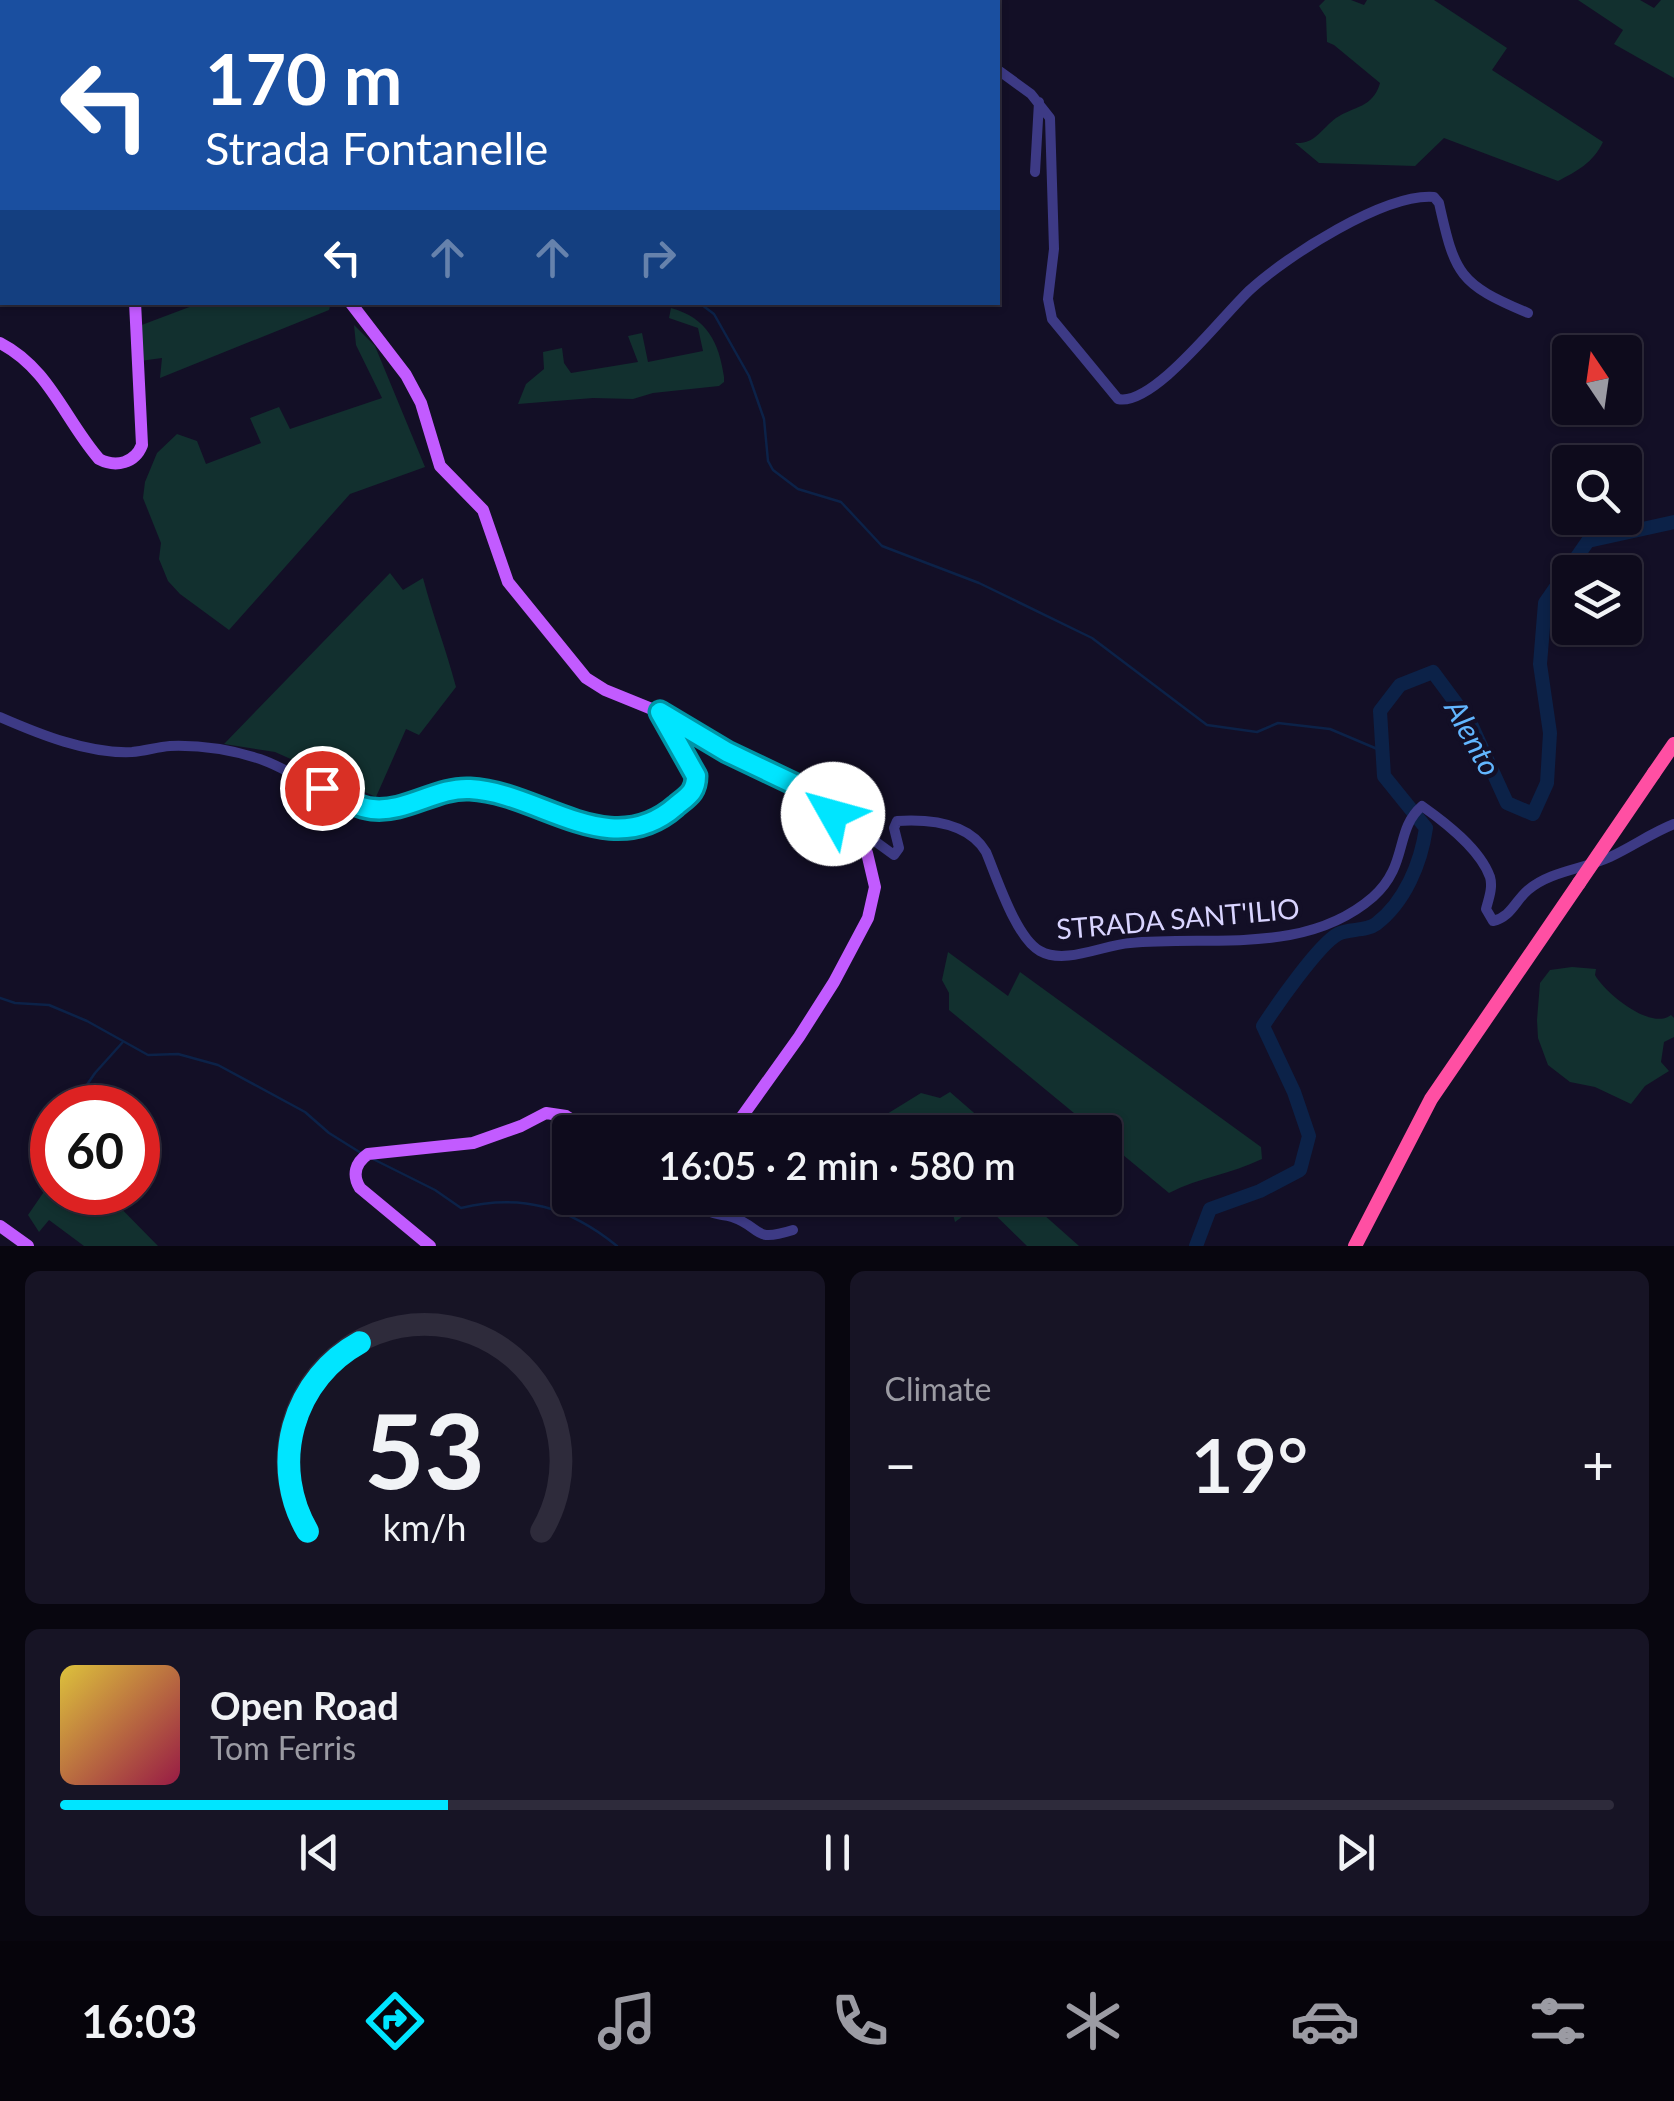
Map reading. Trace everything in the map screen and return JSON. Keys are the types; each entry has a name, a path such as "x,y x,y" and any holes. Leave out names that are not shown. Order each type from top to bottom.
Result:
{"highway":[{"path":"1355,1246 1431,1099 1674,744"}],"main road":[{"path":"0,344 40,374 99,459 124,463 138,455 142,445 135,305"},
{"path":"352,305 406,375 421,402 440,466 483,510 508,582 586,678 604,690 660,712 727,752 811,792 862,844 872,864 872,907 834,982 748,1115"},
{"path":"430,1246 360,1188 355,1173 363,1157 373,1152 472,1142 522,1126 546,1113 559,1115"},
{"path":"0,1226 28,1246"}],"street":[{"path":"832,0 844,0"},
{"path":"1000,72 1039,102 1050,118 1054,249 1048,299 1052,319 1118,400 1128,402 1143,394 1194,349 1249,290 1293,254 1398,204 1426,196 1439,203 1452,257 1463,277 1486,296 1528,313"},
{"path":"1036,172 1039,102"},
{"path":"0,717 24,728 103,749 131,752 195,746 259,758 372,809 396,808 466,788 492,791 600,828 629,828 673,810 696,786 696,776 660,712"},
{"name":"STRADA SANT'ILIO","path":"833,814 841,815 894,855 899,848 894,825 897,821 951,825 968,832 986,852 1030,945 1051,956 1134,942 1265,939 1315,929 1372,898 1392,876 1408,818 1422,806 1442,820 1480,860 1491,880 1486,909 1491,920 1504,918 1527,890 1556,875 1612,856 1674,824"},
{"path":"714,1215 732,1217 756,1234 770,1237 793,1230"}],"green space":[{"path":"1325,0 1351,0 1364,5 1367,0 1434,0 1507,48 1492,70 1603,142 1589,161 1558,181 1444,138 1415,166 1319,163 1295,143 1313,138 1336,118 1368,102 1380,83 1327,42 1326,17 1319,6"},
{"path":"1578,0 1640,0 1654,8 1661,0 1674,0 1674,78 1614,44 1623,30"},
{"path":"195,305 330,305 329,310 160,378 162,358 140,361 139,326"},
{"path":"671,308 694,318 715,342 724,382 719,386 633,399 518,404 526,384 544,369 543,352 562,348 564,363 571,373 638,362 628,336 642,333 648,362 703,351 698,328 669,318"},
{"path":"354,325 375,346 425,467 350,494 229,630 168,581 159,559 161,543 143,498 145,482 157,453 177,434 197,441 206,464 261,443 250,418 279,407 290,429 382,398 356,345"},
{"path":"390,573 403,590 423,578 456,687 419,735 406,729 376,797 275,752 224,744"},
{"path":"948,952 1008,996 1020,972 1261,1147 1262,1159 1169,1193 1122,1154 1122,1115 1076,1115 949,1010 949,993 942,980"},
{"path":"1596,969 1595,975 1608,991 1641,1014 1674,1018 1674,1037 1664,1042 1661,1062 1669,1071 1645,1086 1631,1104 1595,1087 1570,1082 1548,1065 1538,1038 1540,983 1550,970"},
{"path":"950,1092 976,1115 885,1115 921,1093 940,1098"},
{"path":"28,1215 128,1215 158,1246 84,1246 49,1220 39,1232"},
{"path":"995,1215 1044,1215 1079,1246 1027,1246"}],"waterway":[{"path":"702,305 714,314 749,376 764,419 768,461 773,470 798,489 841,502 882,546 979,583 1092,638 1207,725 1257,732 1278,723 1330,729 1382,751"},
{"name":"Alento","path":"1196,1246 1210,1209 1260,1191 1300,1170 1309,1136 1294,1092 1263,1026 1320,950 1338,934 1376,924 1395,905 1416,868 1426,828 1384,776 1380,711 1400,685 1433,672 1470,722 1507,803 1533,814 1547,783 1550,733 1540,664 1545,603 1588,541 1674,522"},
{"path":"0,998 49,1005 148,1055 178,1054 218,1065 305,1112 361,1153"},
{"path":"87,1085 122,1043"},
{"path":"373,1159 435,1190 461,1208 504,1202 544,1207 581,1222 617,1246"}],"route":[{"path":"322,788 372,809 396,808 466,788 492,791 600,828 629,828 673,810 696,786 696,776 660,712 727,752 811,792 833,814"}]}
